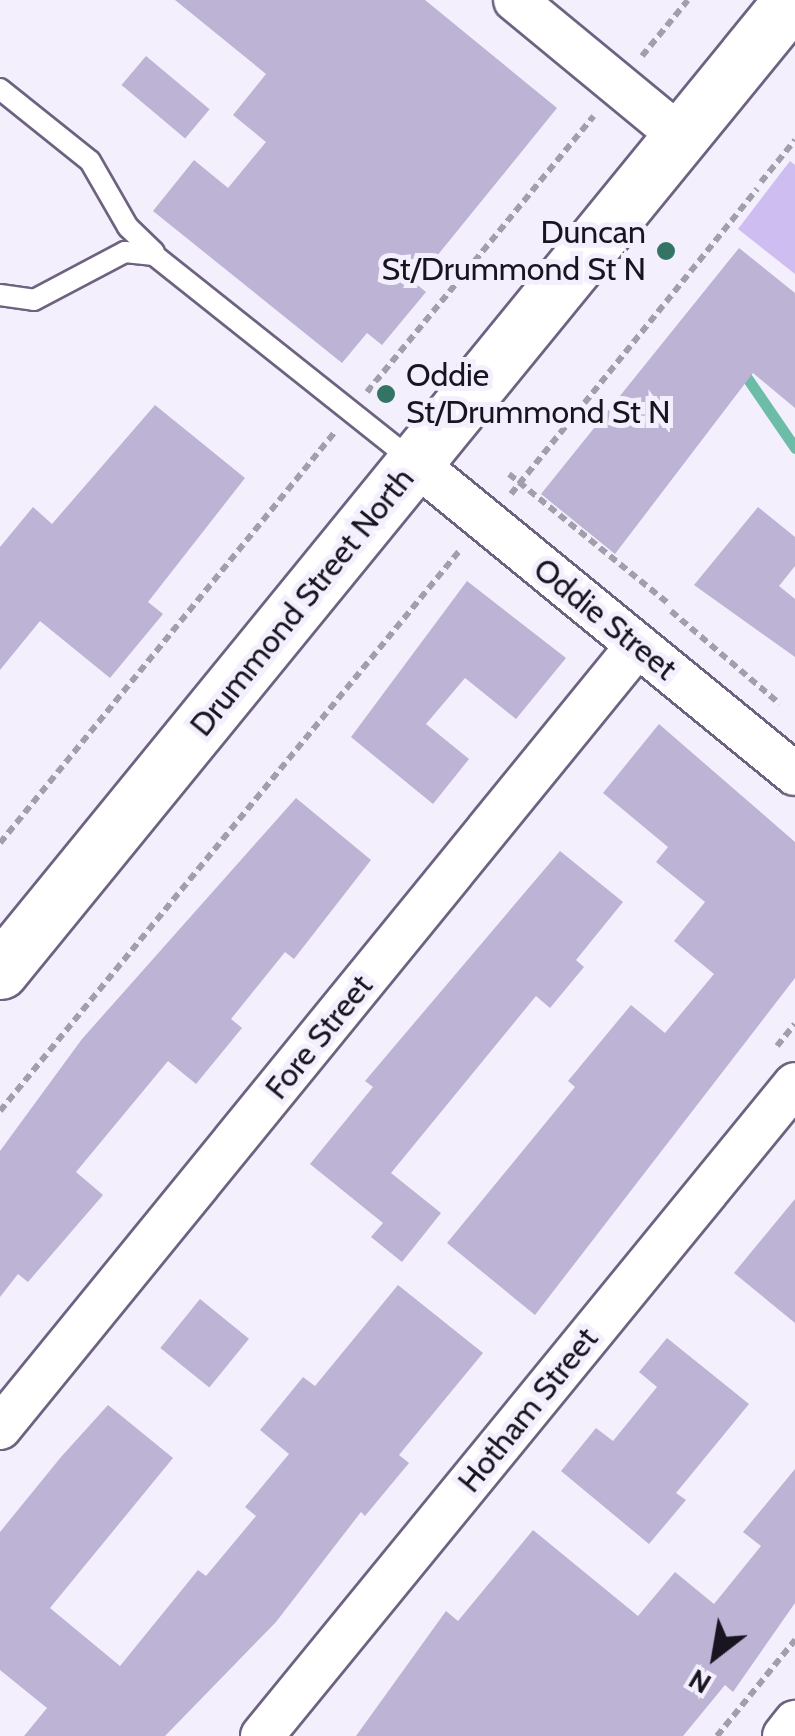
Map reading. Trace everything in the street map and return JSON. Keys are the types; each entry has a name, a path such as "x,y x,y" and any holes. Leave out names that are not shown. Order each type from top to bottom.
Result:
{"main road":[{"name":"Drummond Street North","path":"0,972 792,0"}],"street":[{"path":"515,0 680,136"},
{"name":"Oddie Street","path":"416,463 795,774"},
{"name":"Fore Street","path":"0,1428 638,646"},
{"name":"Hotham Street","path":"262,1736 784,1068"},
{"path":"784,1736 795,1722"}],"lane":[{"path":"0,89 90,161 133,234 416,463"},
{"path":"0,295 41,298 129,252 171,266"}],"path":[{"path":"0,843 602,105"},
{"path":"510,495 795,140"},
{"path":"509,474 795,717"},
{"path":"0,1111 460,549"},
{"path":"784,1068 795,1024"},
{"path":"717,1736 795,1640"}],"shaded area":[{"path":"790,161 795,165 795,274 738,229"}],"building":[{"path":"175,0 425,0 557,108 415,283 426,292 382,345 367,333 342,363 153,211 194,160 228,188 266,142 233,115 266,74"},
{"path":"146,56 210,109 185,138 122,85"},
{"path":"739,248 795,293 795,408 753,373 615,554 541,494"},
{"path":"155,405 245,478 148,602 163,614 110,678 40,621 0,670 0,547 33,507 52,524"},
{"path":"758,507 795,537 795,566 779,586 795,599 795,657 694,585"},
{"path":"467,581 566,658 516,719 465,678 426,724 469,759 433,804 351,737"},
{"path":"659,724 795,842 795,978 535,1315 447,1243 575,1087 568,1081 631,1005 665,1033 714,974 674,941 705,902 656,862 668,847 603,793"},
{"path":"296,798 371,860 294,959 285,952 231,1019 242,1028 196,1084 168,1061 76,1172 103,1195 28,1282 18,1274 0,1297 0,1151 82,1039"},
{"path":"560,851 623,902 576,960 584,967 550,1008 536,996 391,1173 441,1213 402,1262 371,1237 383,1223 310,1164 373,1087 365,1081"},
{"path":"795,1199 795,1323 734,1273"},
{"path":"398,1285 483,1353 399,1455 409,1463 365,1516 361,1512 276,1622 165,1736 24,1736 47,1708 0,1670 0,1532 61,1457 108,1405 173,1458 50,1608 120,1666 198,1570 206,1576 256,1516 245,1507 289,1454 260,1430 303,1377 315,1386"},
{"path":"200,1299 249,1339 209,1388 160,1348"},
{"path":"667,1338 749,1404 676,1493 686,1500 649,1544 561,1471 596,1428 613,1441 657,1387 639,1372"},
{"path":"795,1469 795,1603 733,1692 725,1685 683,1736 356,1736 446,1611 458,1621 533,1530 638,1616 675,1572 714,1604 761,1546 743,1532"}],"waterway":[{"path":"741,369 795,448"}],"place":[{"name":"Duncan St/Drummond St N","path":"666,251"},
{"name":"Oddie St/Drummond St N","path":"386,394"}]}
